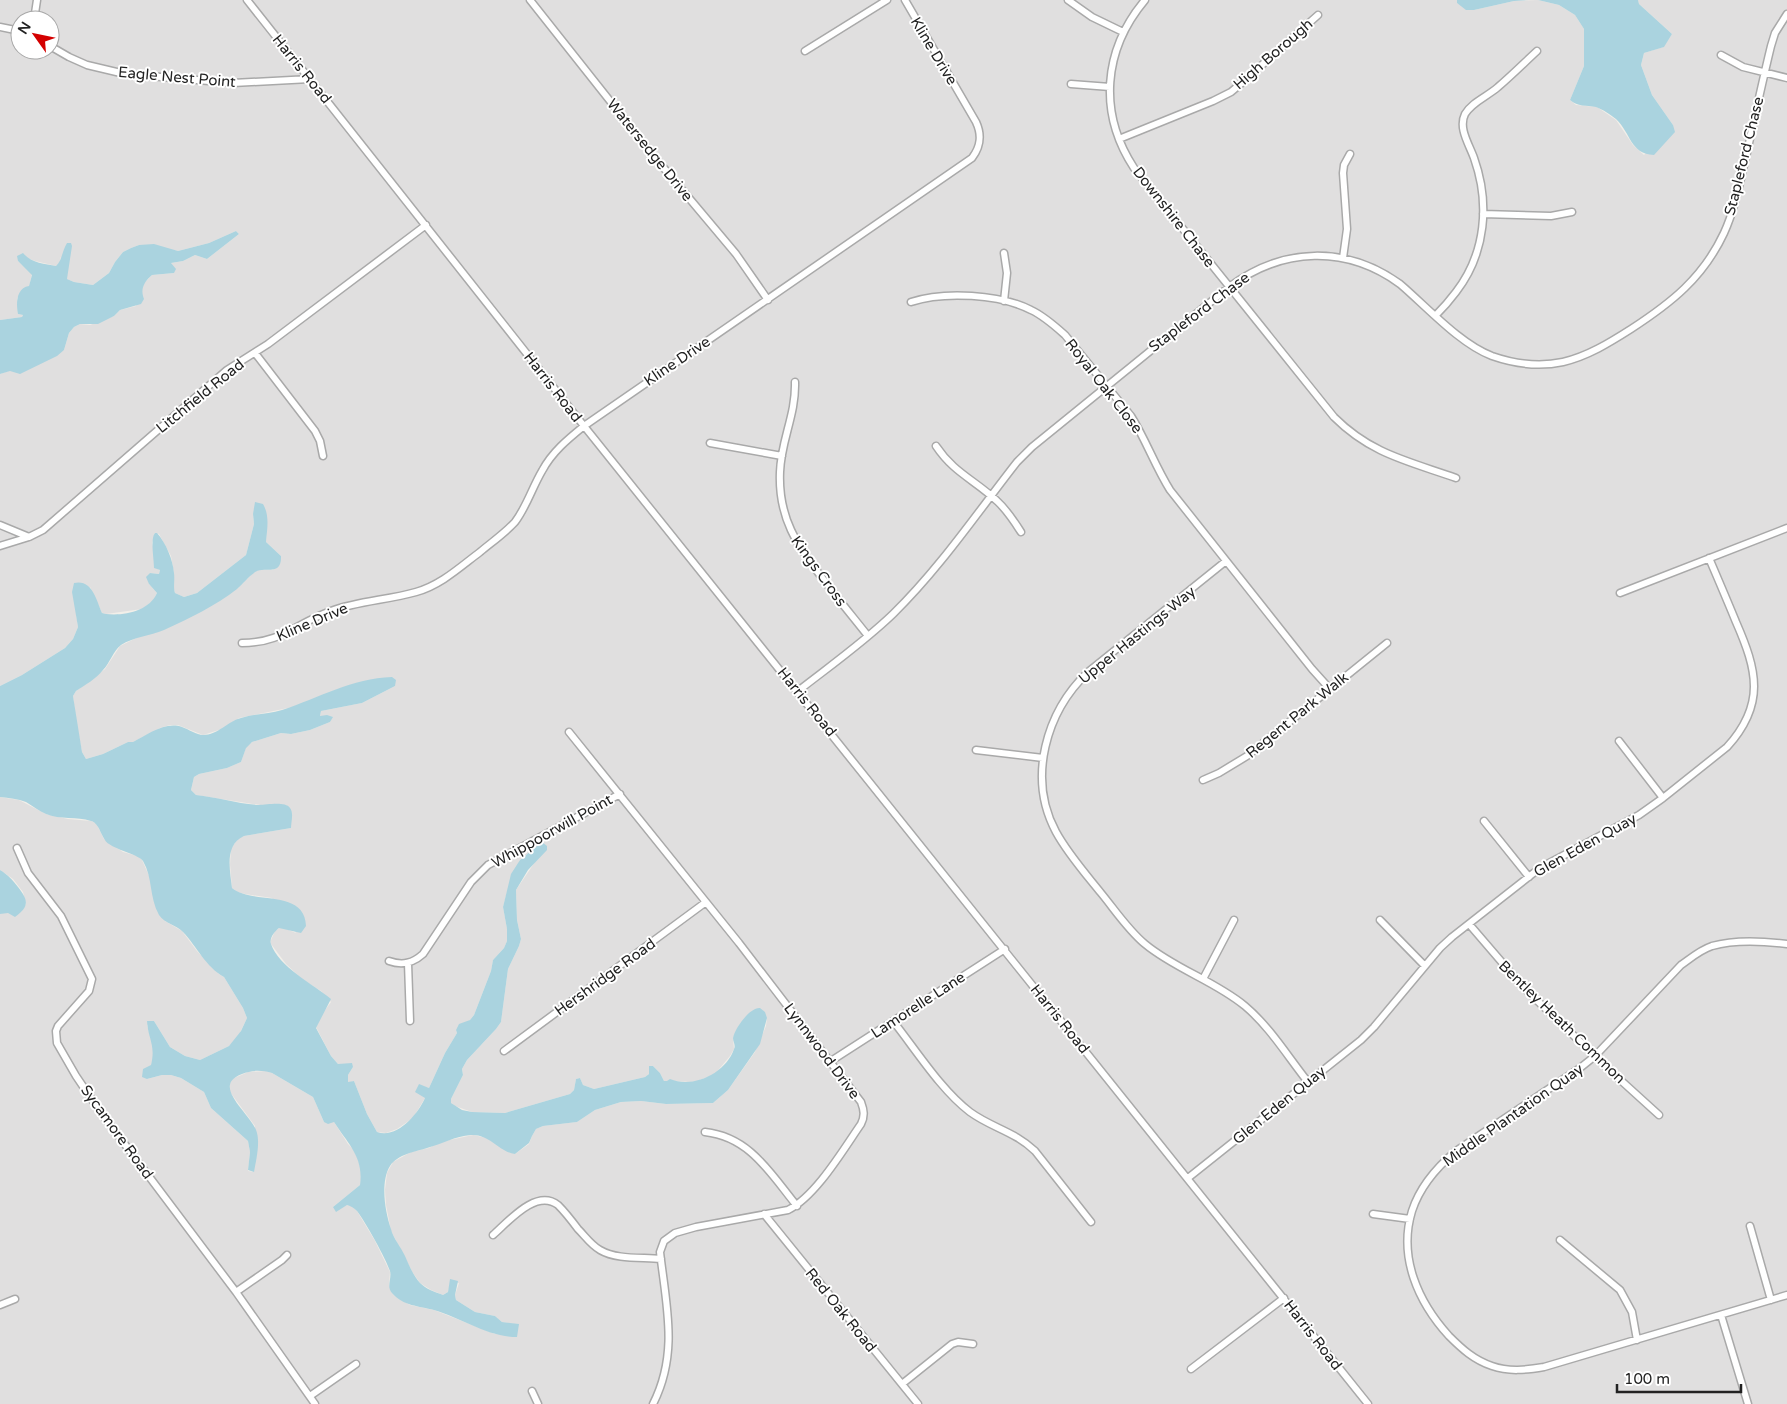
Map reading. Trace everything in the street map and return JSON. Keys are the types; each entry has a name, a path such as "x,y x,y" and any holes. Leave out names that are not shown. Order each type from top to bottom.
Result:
{"street":[{"name":"Harris Road","path":"247,0 584,426 1368,1404"},
{"name":"Watersedge Drive","path":"530,0 652,154 736,254 768,300"},
{"path":"805,51 887,0"},
{"name":"Kline Drive","path":"242,643 255,643 278,638 311,619 330,611 416,592 443,580 515,522 523,512 535,483 551,456 584,426 972,158 977,152 980,138 976,122 905,0"},
{"path":"1068,0 1092,17 1123,32"},
{"name":"Downshire Chase","path":"1145,0 1123,32 1114,54 1110,87 1112,114 1118,139 1134,168 1334,417 1346,429 1365,443 1386,454 1456,478"},
{"name":"Stapleford Chase","path":"798,691 892,615 914,592 1017,462 1032,447 1229,286 1257,269 1288,258 1317,256 1342,258 1359,262 1389,276 1465,340 1490,355 1516,362 1547,364 1571,359 1597,349 1658,311 1692,282 1710,258 1724,232 1739,188 1764,73 1775,33 1787,14"},
{"name":"High Borough","path":"1118,139 1213,102 1231,92 1318,16"},
{"path":"1436,315 1456,292 1473,262 1482,236 1482,192 1479,174 1463,128 1463,121 1470,108 1499,86 1537,51"},
{"name":"Eagle Nest Point","path":"60,52 87,64 125,74 233,83 310,79"},
{"path":"1721,54 1743,67 1787,78"},
{"path":"1071,84 1110,87"},
{"path":"1342,258 1347,229 1343,173 1344,165 1350,154"},
{"path":"1483,214 1551,216 1572,212"},
{"name":"Litchfield Road","path":"0,546 29,537 53,523 227,370 255,353 426,225"},
{"path":"1004,253 1006,272 1004,301"},
{"name":"Royal Oak Close","path":"911,302 939,296 987,298 1004,301 1031,310 1054,325 1065,335 1140,429 1156,466 1170,490 1330,689"},
{"path":"255,353 315,431 320,441 323,456"},
{"name":"Kings Cross","path":"795,382 796,398 794,411 782,456 780,472 780,489 785,514 793,538 805,556 868,636"},
{"path":"710,443 782,456"},
{"path":"936,446 959,473 990,496 1006,511 1021,532"},
{"path":"0,525 29,537"},
{"path":"1620,594 1787,528"},
{"name":"Glen Eden Quay","path":"1188,1178 1361,1040 1440,948 1468,924 1529,876 1560,857 1639,815 1732,742 1743,726 1753,701 1754,674 1752,660 1709,558"},
{"name":"Upper Hastings Way","path":"1226,561 1078,681 1061,704 1050,729 1043,758 1043,784 1055,830 1069,853 1134,933 1158,953 1246,1007 1264,1026 1308,1082"},
{"name":"Regent Park Walk","path":"1203,780 1232,766 1247,756 1387,643"},
{"name":"Lynnwood Drive","path":"569,732 706,902 830,1061 864,1108 863,1120 812,1193 797,1206 788,1210 696,1227 675,1233 664,1241 661,1258"},
{"path":"1619,741 1663,798"},
{"path":"976,750 1043,758"},
{"name":"Whippoorwill Point","path":"408,963 418,959 423,954 471,882 488,865 620,794"},
{"path":"1484,821 1529,876"},
{"name":"Sycamore Road","path":"16,848 28,873 61,916 92,979 89,991 58,1026 56,1032 57,1044 99,1110 236,1292 315,1404"},
{"name":"Hershridge Road","path":"504,1051 706,902"},
{"path":"1203,979 1234,920"},
{"path":"1380,920 1425,966"},
{"name":"Bentley Heath Common","path":"1468,924 1524,988 1659,1115"},
{"name":"Middle Plantation Quay","path":"1787,944 1759,941 1712,946 1681,965 1595,1056 1444,1160 1422,1187 1417,1197 1410,1219 1408,1249 1409,1265 1421,1296 1433,1316 1449,1336 1466,1352 1482,1362 1506,1370 1522,1371 1544,1367 1787,1295"},
{"name":"Lamorelle Lane","path":"830,1061 1005,949"},
{"path":"389,961 398,964 408,963 410,1021"},
{"path":"893,1021 951,1095 972,1114 1016,1135 1026,1142 1091,1222"},
{"path":"705,1132 726,1136 745,1146 756,1156 797,1206"},
{"path":"493,1235 527,1205 546,1201 558,1205 592,1245 602,1251 616,1256 661,1258 670,1328 663,1380 653,1404"},
{"name":"Red Oak Road","path":"764,1214 918,1404"},
{"path":"1373,1214 1410,1219"},
{"path":"1750,1226 1771,1300"},
{"path":"1560,1240 1620,1290 1632,1312 1638,1340"},
{"path":"236,1292 287,1255"},
{"path":"1191,1369 1284,1298"},
{"path":"0,1305 15,1300"},
{"path":"1721,1315 1748,1404"},
{"path":"902,1384 952,1344 958,1342 973,1344"},
{"path":"310,1396 356,1364"},
{"path":"532,1391 538,1404"}],"shaded area":[{"path":"0,0 1457,0 1457,3 1474,10 1514,1 1538,0 1559,5 1575,15 1584,29 1584,66 1570,100 1576,105 1597,107 1616,120 1633,145 1644,155 1673,125 1652,95 1641,65 1644,53 1663,47 1672,34 1639,4 1638,0 1787,0 1787,1404 0,1404 0,914 21,912 26,904 23,892 13,879 0,870 0,797 19,800 46,814 96,823 104,839 123,852 138,856 142,860 151,880 151,886 165,921 182,931 197,951 224,977 243,1008 247,1018 238,1037 229,1046 200,1060 185,1056 170,1047 154,1021 147,1025 154,1055 147,1079 171,1075 181,1078 204,1092 211,1108 248,1141 250,1152 248,1171 254,1172 255,1126 230,1092 232,1079 248,1072 266,1071 313,1097 324,1122 334,1122 354,1150 362,1174 360,1185 333,1207 347,1205 352,1206 357,1211 375,1241 390,1272 389,1285 394,1295 410,1305 434,1310 495,1334 514,1324 502,1322 495,1316 475,1312 456,1300 455,1295 459,1283 450,1284 448,1292 443,1295 420,1283 413,1273 391,1231 386,1205 387,1173 393,1162 411,1152 429,1148 440,1142 473,1135 487,1138 515,1154 529,1144 536,1129 543,1126 577,1122 595,1110 621,1102 641,1101 666,1104 713,1103 728,1090 755,1052 766,1026 767,1018 739,1026 733,1038 734,1049 730,1056 715,1074 695,1082 664,1081 660,1073 653,1066 650,1066 649,1074 645,1077 594,1089 583,1085 580,1078 576,1079 574,1090 570,1094 505,1113 472,1112 451,1103 451,1099 463,1075 462,1069 467,1060 501,1022 508,969 521,939 517,920 516,890 537,859 542,843 520,860 507,892 503,907 507,941 504,948 493,960 491,971 474,1015 456,1030 457,1033 445,1053 429,1088 419,1085 425,1098 413,1118 397,1129 386,1133 377,1132 367,1114 354,1081 348,1083 348,1075 353,1067 338,1064 331,1056 316,1027 322,1014 331,1002 321,991 303,980 286,964 271,944 275,931 279,928 296,933 272,898 237,892 232,888 231,849 238,838 291,828 260,805 196,795 191,790 194,777 199,774 227,768 241,762 246,747 252,742 281,733 291,734 310,730 330,722 332,717 320,716 321,711 362,703 395,686 239,718 222,729 203,735 178,725 170,725 133,742 128,742 103,754 86,759 82,752 76,721 73,696 76,691 105,669 120,646 238,588 259,569 273,570 281,556 266,542 267,516 253,514 254,524 246,555 197,593 184,597 175,593 171,556 159,534 155,533 152,543 154,567 160,570 159,574 150,573 149,584 157,593 153,601 142,609 106,614 102,613 90,587 76,614 78,627 73,639 65,648 22,675 0,686 0,374 64,350 69,333 74,327 80,324 90,325 114,316 120,310 136,306 144,283 152,275 174,273 171,263 183,261 195,255 207,259 239,234 236,231 209,243 178,251 139,245 123,252 109,273 93,285 67,279 60,257 60,263 56,266 27,258 18,261 32,274 29,287 17,298 18,314 23,315 22,317 0,320"}],"water":[{"path":"1457,0 1529,0 1466,10 1457,3"},
{"path":"1538,0 1638,0 1639,4 1672,34 1664,47 1644,53 1641,65 1652,95 1673,125 1675,132 1654,155 1646,154 1635,147 1621,125 1609,114 1596,107 1579,105 1570,100 1584,66 1584,29 1575,15 1559,5"},
{"path":"236,231 239,234 207,259 195,255 183,261 171,263 176,269 174,273 152,275 144,286 142,292 144,299 141,304 120,310 114,316 98,324 80,324 74,327 69,333 64,350 57,356 20,374 10,371 0,374 0,320 22,317 23,315 18,314 18,297 25,287 29,286 32,275 18,261 17,256 23,253 34,261 56,266 67,243 71,243 67,279 93,285 109,273 123,252 131,248 139,245 154,244 178,251 209,243"},
{"path":"255,502 263,504 267,513 266,542 281,556 278,567 271,570 258,571 220,601 164,630 121,645 100,673 76,691 73,696 82,752 86,759 103,754 169,726 182,727 201,735 213,733 236,720 282,710 349,685 377,678 392,677 396,680 395,686 362,703 321,711 320,716 327,715 333,717 330,722 310,730 291,734 281,733 252,742 246,748 241,762 227,768 199,774 194,777 191,790 196,795 259,805 284,805 290,808 292,815 291,828 244,836 233,845 230,859 232,888 252,896 287,902 297,906 303,914 306,926 301,933 279,928 272,937 271,944 281,960 331,999 316,1028 331,1056 338,1064 352,1063 353,1067 348,1075 348,1082 354,1081 367,1114 377,1132 392,1132 399,1129 412,1118 425,1098 415,1092 419,1084 429,1088 445,1053 457,1033 456,1030 459,1024 470,1020 474,1015 491,971 493,960 504,948 507,941 503,907 511,874 520,860 542,842 547,846 547,850 528,870 516,890 517,920 521,939 508,969 501,1022 467,1060 462,1069 463,1075 451,1099 451,1103 462,1110 472,1112 505,1113 570,1094 574,1090 576,1079 580,1078 583,1085 594,1089 645,1077 649,1074 649,1066 653,1066 660,1073 664,1081 670,1079 679,1082 698,1080 716,1072 730,1058 735,1048 734,1034 748,1014 760,1008 765,1012 767,1018 760,1044 728,1090 713,1103 666,1104 641,1101 621,1102 595,1110 577,1122 543,1126 536,1129 529,1143 515,1154 509,1153 484,1137 471,1135 454,1138 407,1154 393,1162 387,1173 384,1188 387,1214 393,1236 420,1283 443,1295 448,1292 450,1279 458,1281 455,1295 456,1300 475,1312 495,1316 502,1322 519,1324 517,1337 495,1334 444,1313 406,1303 392,1293 389,1288 390,1271 388,1265 361,1216 348,1205 336,1212 333,1207 360,1185 360,1166 354,1151 334,1122 328,1124 324,1122 313,1097 268,1072 249,1072 233,1079 230,1086 231,1093 254,1126 258,1137 254,1172 248,1170 250,1152 248,1141 211,1108 204,1092 181,1078 171,1075 147,1079 142,1077 143,1069 151,1065 153,1052 147,1021 154,1021 170,1047 185,1056 200,1060 229,1046 241,1031 247,1018 243,1008 224,977 212,968 183,932 159,915 146,867 141,859 106,842 94,822 51,816 26,802 0,797 0,686 22,675 65,648 73,639 78,627 72,592 74,583 85,584 89,587 102,613 121,614 142,608 157,593 146,577 150,573 159,574 160,570 154,568 153,540 155,533 157,533 166,547 172,563 175,593 184,597 197,593 246,555 254,524"},
{"path":"0,870 8,875 25,899 25,906 15,917 8,913 0,914"}]}
